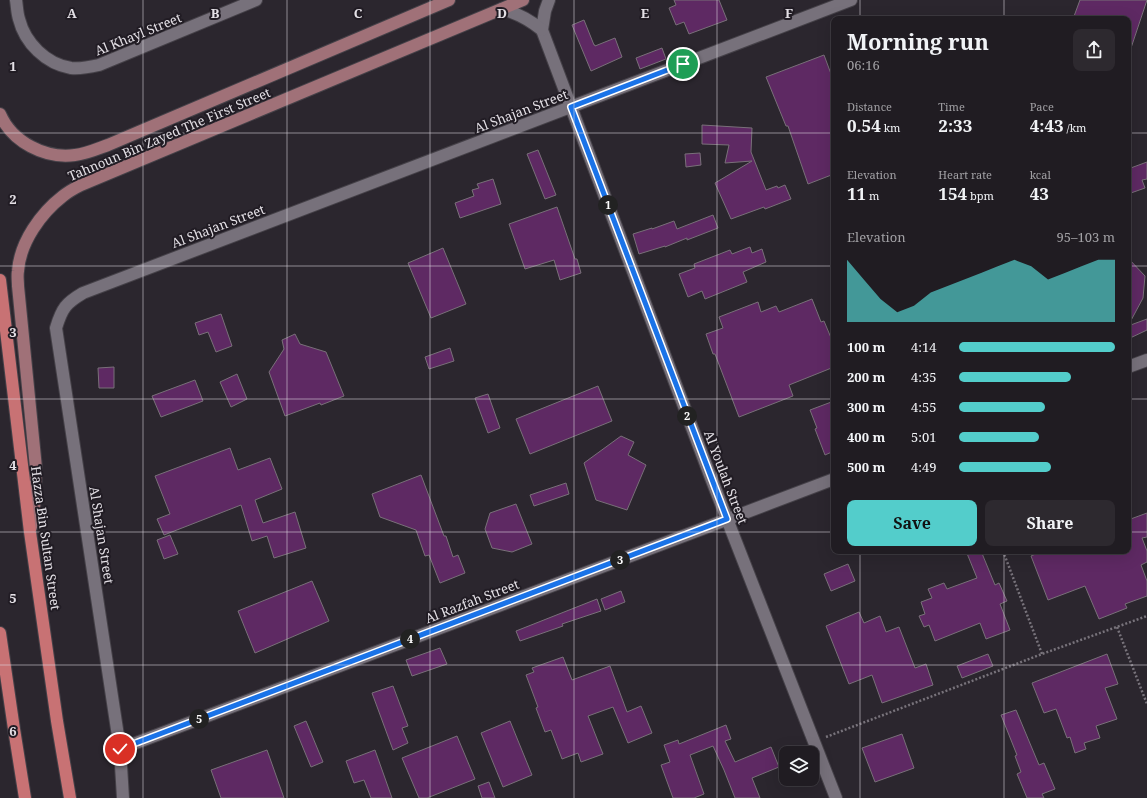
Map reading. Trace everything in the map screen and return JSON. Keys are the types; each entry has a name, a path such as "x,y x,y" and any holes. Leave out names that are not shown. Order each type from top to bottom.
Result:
{"main road":[{"name":"Hazza Bin Sultan Street","path":"0,280 30,532 57,721 70,798"},
{"path":"0,633 25,798"}],"street":[{"name":"Al Khayl Street","path":"16,0 19,20 26,37 38,51 53,62 71,68 85,68 113,60 256,0"},
{"name":"Tahnoun Bin Zayed The First Street","path":"0,114 2,120 12,133 26,144 41,151 57,155 74,155 91,151 449,0"},
{"name":"Tahnoun Bin Zayed The First Street","path":"30,532 35,500 36,468 18,270 27,240 39,220 50,207 64,195 81,184 523,0"},
{"name":"Al Youlah Street","path":"549,0 544,11 542,30 727,519 836,798"},
{"name":"Al Shajan Street","path":"123,798 120,749 56,328 61,313 70,301 83,293 851,0"},
{"path":"502,9 531,21 542,30"},
{"path":"1131,366 1147,360"},
{"name":"Al Razfah Street","path":"120,749 831,480"}],"path":[{"path":"1004,554 1042,654"},
{"path":"814,741 1042,654 1147,616"},
{"path":"1117,627 1147,704"}],"building":[{"path":"674,0 719,0 727,20 689,34 684,22 676,25 669,8 676,5"},
{"path":"1080,0 1147,0 1131,48 1131,16 1074,16"},
{"path":"584,20 595,46 615,38 622,57 591,71 572,25"},
{"path":"662,48 666,59 640,69 636,58"},
{"path":"824,55 831,74 831,175 808,184 788,126 786,126 766,77"},
{"path":"702,125 752,128 751,152 766,190 785,185 791,199 765,209 764,207 731,219 715,183 752,161 725,163 729,145 702,144"},
{"path":"538,150 556,195 545,199 527,154"},
{"path":"700,153 701,165 686,167 685,154"},
{"path":"1147,162 1147,179 1142,180 1145,188 1131,193 1131,168"},
{"path":"493,179 501,204 460,218 455,203 474,196 472,190 479,188 477,184"},
{"path":"557,207 581,273 560,280 554,260 525,269 509,224"},
{"path":"713,215 718,228 687,240 687,238 665,247 639,254 633,234 674,221 677,229"},
{"path":"750,247 752,253 762,249 766,262 743,272 747,282 705,299 702,291 688,297 679,274 695,268 694,264 730,250 732,254"},
{"path":"443,248 466,304 431,318 408,263"},
{"path":"1131,261 1145,276 1143,298 1131,320"},
{"path":"812,299 821,322 824,321 831,338 831,368 789,385 793,396 739,417 706,334 723,328 719,317 758,302 761,312 776,306 779,312"},
{"path":"221,314 232,346 216,352 208,332 199,335 195,323"},
{"path":"1147,319 1147,330 1131,338 1131,325"},
{"path":"295,334 300,344 326,352 344,396 285,416 269,372 284,349 282,340"},
{"path":"450,348 454,361 429,369 425,357"},
{"path":"114,367 114,388 99,388 98,368"},
{"path":"237,374 247,399 231,407 220,382"},
{"path":"195,380 203,401 161,417 152,396"},
{"path":"598,386 612,421 530,454 516,419"},
{"path":"488,394 500,428 488,433 475,398"},
{"path":"831,402 831,452 825,455 815,429 817,428 810,410"},
{"path":"621,436 634,442 628,455 646,465 627,510 596,500 584,463"},
{"path":"230,448 238,470 270,458 282,489 255,500 263,523 295,512 306,548 274,558 267,536 252,541 241,505 164,535 157,519 170,514 155,476"},
{"path":"421,475 453,557 458,555 465,573 440,583 429,555 425,556 416,530 380,517 372,494"},
{"path":"566,483 569,494 534,506 530,495"},
{"path":"516,504 532,544 512,552 492,548 485,529 490,513"},
{"path":"1147,513 1147,537 1142,538 1147,551 1147,562 1141,565 1147,581 1147,596 1125,604 1127,608 1099,619 1085,586 1048,600 1031,556 1036,554 1131,554 1131,519"},
{"path":"170,535 178,554 164,559 157,540"},
{"path":"967,554 982,554 995,585 999,583 1007,601 1000,604 1010,630 986,639 980,623 935,641 929,625 924,627 919,616 925,614 921,602 932,598 928,589 944,583 947,589 977,578"},
{"path":"848,564 855,581 831,591 824,574"},
{"path":"312,581 329,621 255,653 238,611"},
{"path":"621,591 625,602 605,610 601,599"},
{"path":"597,599 601,611 562,624 563,626 520,641 516,631"},
{"path":"859,612 864,623 880,616 886,632 899,627 915,668 926,664 933,685 882,703 872,675 849,684 826,626"},
{"path":"440,648 447,664 412,676 406,660"},
{"path":"988,654 993,666 962,678 957,666"},
{"path":"1107,654 1118,684 1105,688 1117,719 1096,726 1100,738 1084,743 1086,749 1075,753 1070,737 1067,738 1056,709 1044,713 1032,683"},
{"path":"563,657 572,680 610,666 627,712 641,706 652,733 628,743 613,707 588,716 603,754 581,762 578,753 562,759 551,730 545,732 536,708 538,707 526,675 534,672 532,668"},
{"path":"393,686 408,726 402,728 408,743 393,750 372,693"},
{"path":"1016,710 1039,765 1044,763 1055,789 1042,794 1044,798 1027,798 1017,774 1021,772 1015,756 1017,755 1001,715"},
{"path":"306,721 323,762 311,767 294,726"},
{"path":"510,721 532,775 503,787 481,733"},
{"path":"726,725 731,739 725,741 735,762 771,747 779,767 752,778 760,798 735,798 713,746 690,755 704,794 694,798 673,798 661,765 670,762 664,745 678,740 679,744"},
{"path":"902,734 914,768 875,782 862,748"},
{"path":"457,736 475,779 427,798 419,798 402,758"},
{"path":"267,750 284,798 221,798 211,770"},
{"path":"375,750 392,798 371,798 364,780 354,783 346,761"},
{"path":"489,782 495,798 482,798 478,786"}],"route":[{"path":"120,749 727,519 571,107 683,64"}]}
